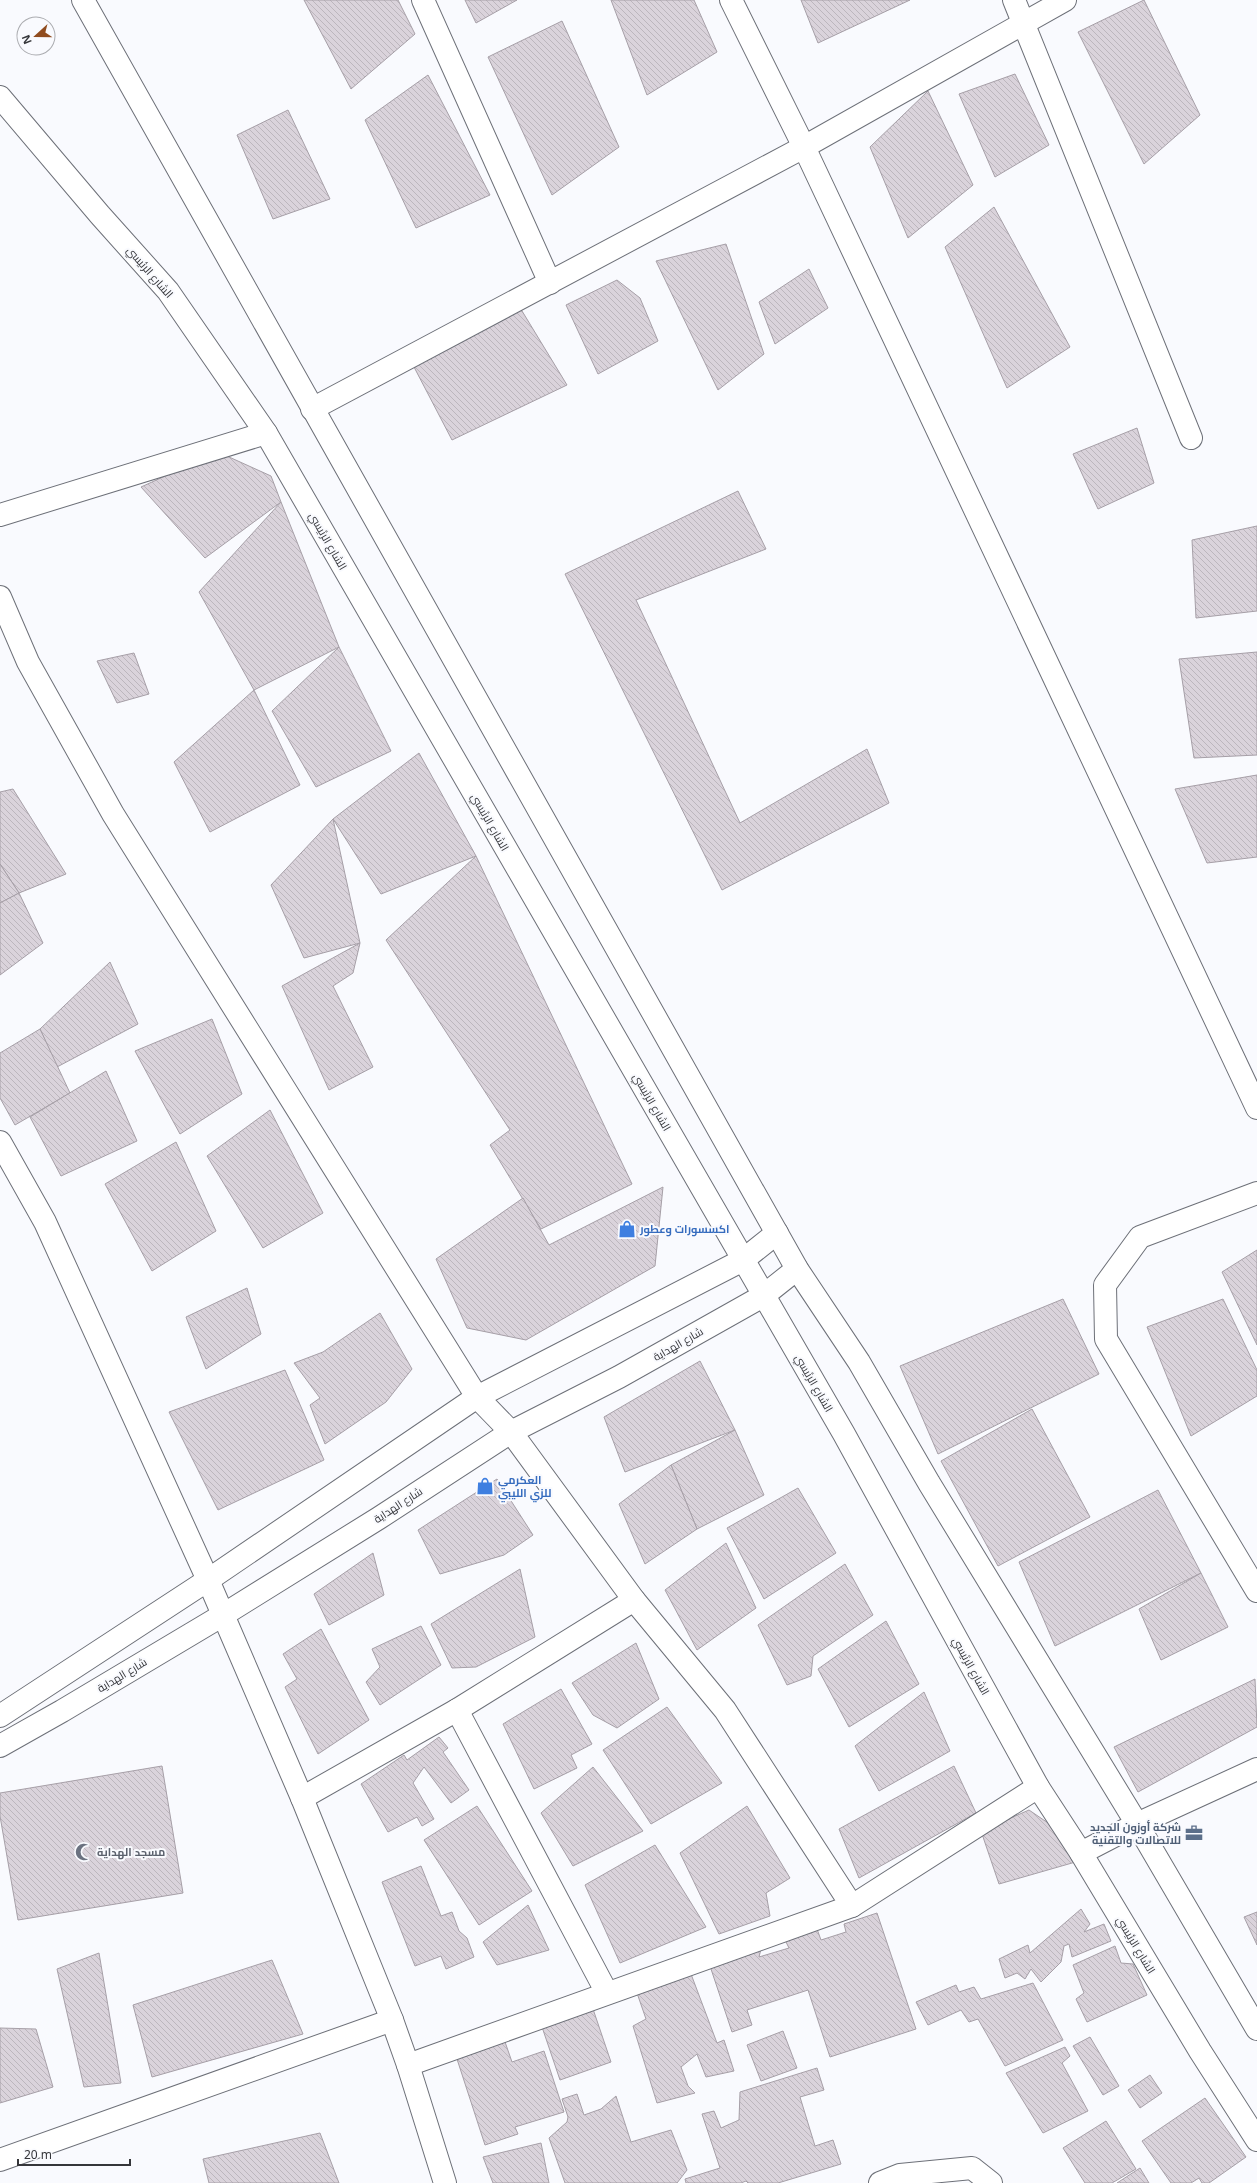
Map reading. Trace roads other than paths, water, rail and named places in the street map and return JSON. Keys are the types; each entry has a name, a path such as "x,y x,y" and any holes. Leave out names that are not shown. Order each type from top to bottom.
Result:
{"street":[{"path":"83,0 797,1269 859,1362 929,1483 1137,1824 1257,2030"},
{"path":"423,0 550,283"},
{"path":"731,0 804,147 1257,1108"},
{"path":"1014,0 1191,438"},
{"path":"312,409 804,147 1065,0"},
{"name":"الشارع الرئيسي","path":"0,97 100,215 168,291 266,433 844,1434 1038,1787 1081,1853 1200,2051 1257,2140"},
{"path":"0,516 266,433"},
{"path":"0,597 28,662 114,814 477,1397 511,1432 634,1600 725,1710 852,1906"},
{"path":"0,1142 45,1222 208,1580 302,1798 392,2020 408,2065 445,2183"},
{"path":"1257,1193 1140,1237 1105,1285 1106,1339 1257,1591"},
{"path":"0,1716 208,1580 477,1397 744,1260 777,1234"},
{"name":"شارع الهداية","path":"0,1746 62,1711 223,1614 379,1518 511,1432 619,1377 763,1296 797,1269"},
{"path":"302,1798 457,1710 634,1600"},
{"path":"457,1710 607,1993"},
{"path":"1081,1853 1137,1824 1257,1769"},
{"path":"408,2065 852,1906 1038,1787"},
{"path":"0,2160 392,2020"},
{"path":"880,2183 900,2175 972,2168 991,2183"}],"place":[{"name":"اكسسورات وعطور","path":"627,1229"},
{"name":"العكرمي للزي الليبي","path":"485,1486"},
{"name":"شركة أوزون الجديد للاتصالات والتقنية","path":"1194,1833"},
{"name":"مسجد الهداية","path":"84,1852"}]}
